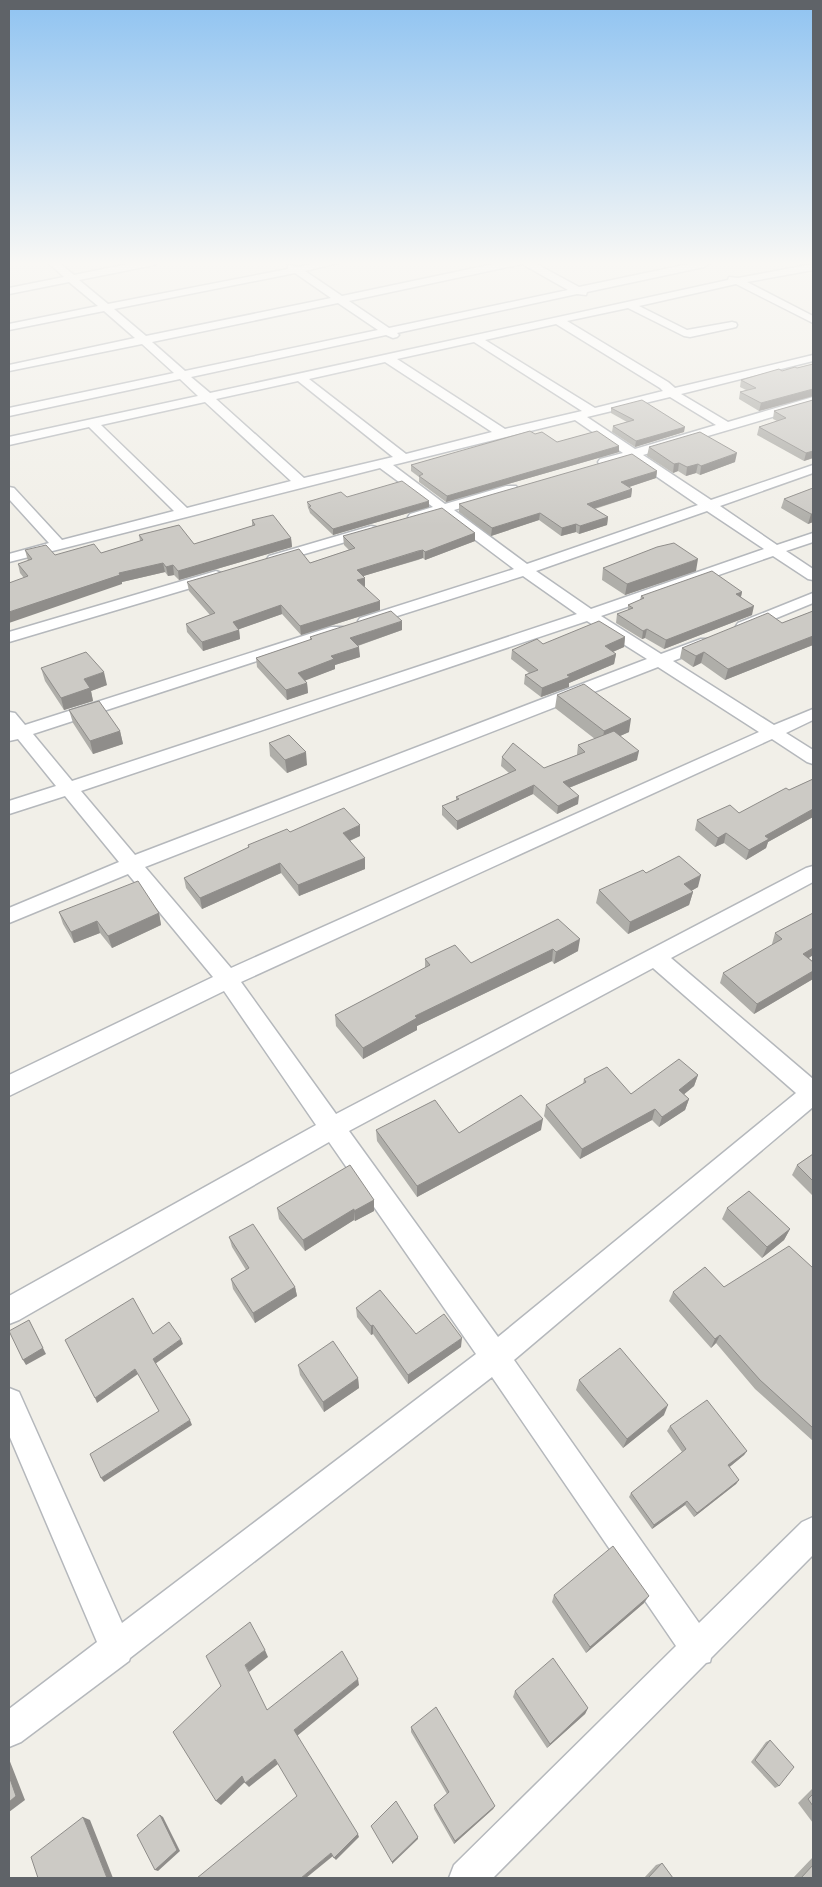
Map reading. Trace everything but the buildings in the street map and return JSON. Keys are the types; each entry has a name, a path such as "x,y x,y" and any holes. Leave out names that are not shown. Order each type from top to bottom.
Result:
{"street":[{"path":"9,368 95,350"},
{"path":"156,350 301,483"},
{"path":"9,412 293,350"},
{"path":"9,442 420,350"},
{"path":"494,350 593,412"},
{"path":"607,350 726,426"},
{"path":"386,357 503,434"},
{"path":"9,558 301,483 813,358"},
{"path":"300,377 403,458"},
{"path":"594,465 813,401"},
{"path":"577,416 813,576"},
{"path":"92,423 184,513"},
{"path":"382,463 525,570 589,614 659,661 813,758"},
{"path":"698,1650 495,1357 227,978 68,788 13,728 525,570 813,469"},
{"path":"405,520 528,484"},
{"path":"9,491 59,545"},
{"path":"263,562 386,526"},
{"path":"9,808 175,754 813,537"},
{"path":"9,637 226,573"},
{"path":"9,916 132,864 659,661 813,598"},
{"path":"9,1086 227,978 813,714"},
{"path":"9,1311 332,1128 656,958 813,873"},
{"path":"9,1730 495,1357 813,1093 656,958"},
{"path":"9,1402 116,1649"},
{"path":"477,1875 813,1533"}]}
